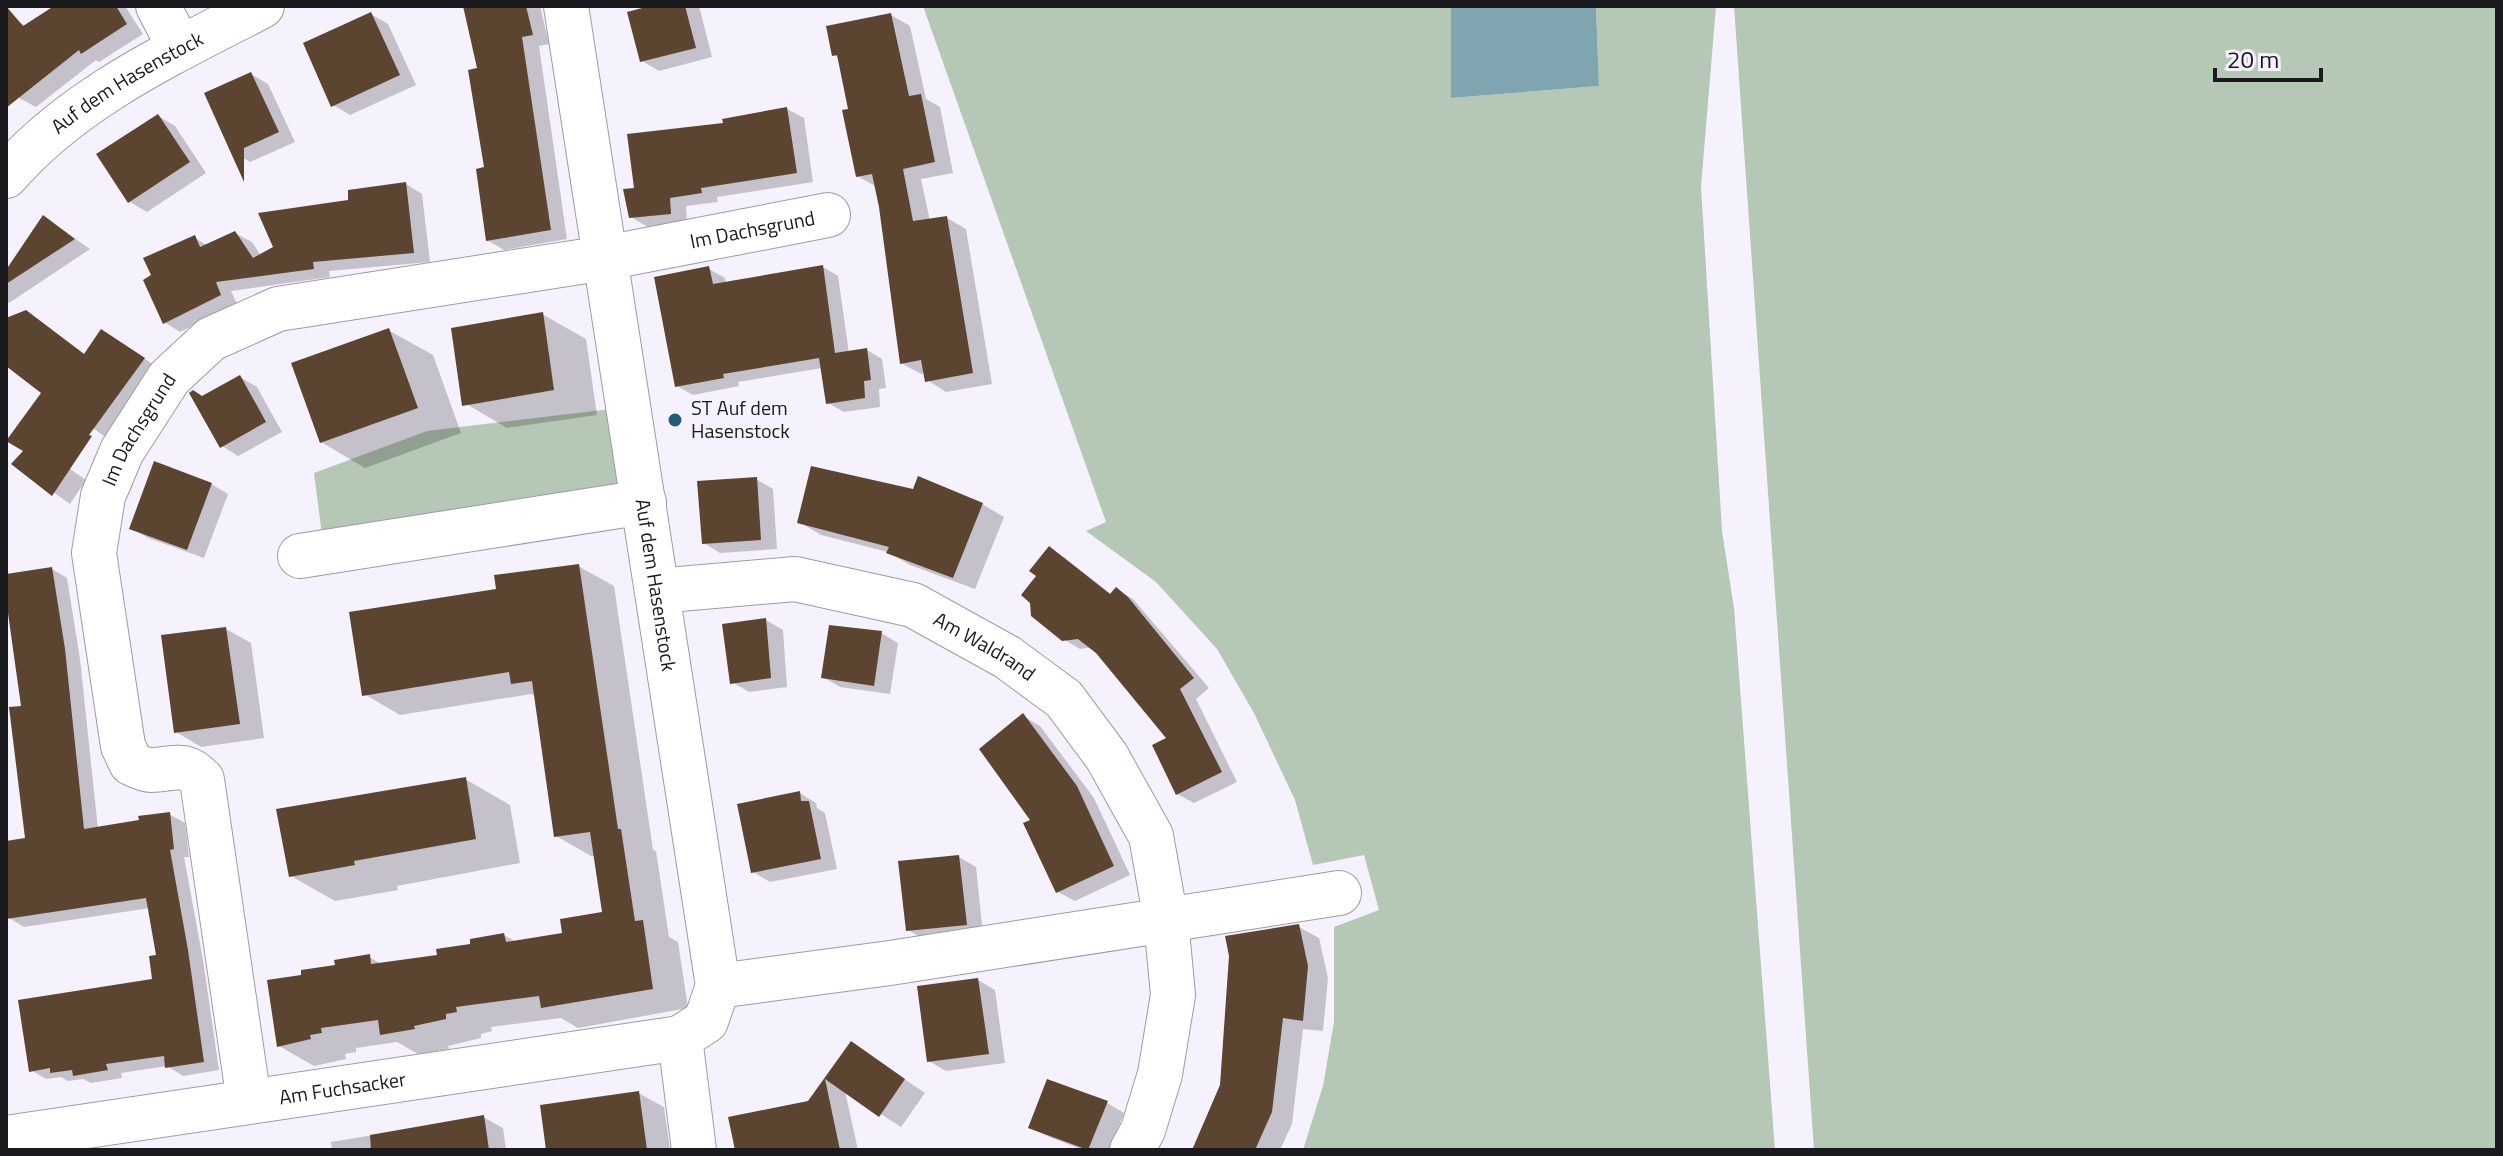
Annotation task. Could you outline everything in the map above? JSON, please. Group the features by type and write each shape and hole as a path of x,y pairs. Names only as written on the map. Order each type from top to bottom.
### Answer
{"street":[{"path":"158,6 180,48"},
{"name":"Auf dem Hasenstock","path":"6,176 29,149 93,98 262,6"},
{"name":"Auf dem Hasenstock","path":"566,6 718,986"},
{"name":"Im Dachsgrund","path":"249,1101 202,780 193,770 173,766 147,770 131,763 123,746 94,553 103,496 122,451 169,378 211,339 278,309 605,258 828,215"},
{"path":"300,556 644,502"},
{"name":"Am Waldrand","path":"657,591 795,579 913,605 1007,657 1064,699 1107,757 1151,836 1166,920 1173,995 1160,1074 1143,1130 1132,1150"},
{"path":"694,1150 680,1038 706,1021 718,986 890,963 1339,893"},
{"name":"Am Fuchsacker","path":"6,1138 680,1038"}],"green space":[{"path":"923,6 1451,6 1451,98 1599,86 1596,6 1716,6 1701,186 1722,531 1734,608 1775,1150 1303,1150 1323,1086 1334,1022 1334,927 1379,910 1364,855 1313,865 1295,800 1254,713 1217,649 1156,582 1086,531 1106,522"},
{"path":"1734,6 2497,6 2497,1150 1814,1150"},
{"path":"619,408 635,494 323,543 314,473 427,431"}],"water":[{"path":"1451,6 1596,6 1599,86 1451,98"}],"building":[{"path":"6,6 23,26 54,6 116,6 127,24 81,54 79,50 6,108"},
{"path":"463,6 526,6 533,35 522,37 551,230 486,241 476,169 484,167 468,70 477,68"},
{"path":"650,6 685,6 696,48 640,62 627,12"},
{"path":"371,12 400,75 331,107 303,43"},
{"path":"891,13 909,96 921,94 935,162 903,169 913,221 947,216 973,373 925,382 921,360 900,364 872,174 856,177 842,110 848,109 837,55 832,56 826,26"},
{"path":"251,72 279,132 244,148 244,182 204,93"},
{"path":"787,107 797,173 701,188 702,193 670,198 671,214 629,218 623,189 634,188 627,134 723,123 722,119"},
{"path":"158,114 190,162 128,203 96,154"},
{"path":"406,182 414,253 313,262 314,269 216,282 221,295 163,324 143,280 151,275 143,258 195,235 200,247 235,231 253,258 273,247 258,213 348,200 348,190"},
{"path":"43,215 75,239 6,284 6,270"},
{"path":"823,265 835,353 867,348 871,380 864,381 865,398 826,404 819,358 723,374 724,378 675,387 654,277 709,266 713,284"},
{"path":"26,310 84,354 101,329 145,358 89,435 92,436 52,496 11,464 23,451 6,441 41,393 6,366 6,318"},
{"path":"543,312 554,390 462,406 451,328"},
{"path":"389,328 418,408 320,443 291,363"},
{"path":"240,375 266,422 220,448 189,393 193,390 202,396"},
{"path":"154,461 212,483 187,550 129,529"},
{"path":"811,466 913,489 918,476 983,503 953,578 886,553 889,547 797,523"},
{"path":"757,477 761,540 702,544 697,481"},
{"path":"1049,546 1110,594 1116,587 1128,597 1194,678 1180,689 1222,772 1176,795 1152,745 1166,738 1096,653 1078,639 1062,641 1031,616 1030,603 1021,595 1036,576 1029,571"},
{"path":"579,564 618,829 621,829 635,921 643,920 653,989 541,1008 539,996 456,1007 457,1012 446,1014 446,1019 414,1026 415,1029 380,1035 378,1020 321,1028 322,1033 310,1035 311,1039 277,1047 267,980 301,975 301,970 335,965 334,960 370,954 371,964 437,955 436,949 470,944 470,939 504,933 506,942 562,933 560,919 602,912 590,832 554,837 532,681 511,684 509,672 362,696 349,612 496,589 494,575"},
{"path":"52,567 65,649 84,829 170,812 174,849 170,850 204,1062 165,1068 164,1056 106,1064 108,1070 73,1076 72,1070 50,1073 50,1068 29,1072 18,1000 152,979 149,956 156,955 146,898 6,919 6,841 25,838 9,707 21,706 6,599 6,574"},
{"path":"766,618 771,678 730,684 722,624"},
{"path":"829,625 882,631 874,686 821,678"},
{"path":"226,627 240,724 174,733 161,635"},
{"path":"1023,713 1077,786 1114,866 1056,893 1023,823 1030,820 979,749"},
{"path":"466,777 476,839 354,861 355,865 289,877 276,809"},
{"path":"800,791 801,801 809,801 821,859 751,873 737,804"},
{"path":"959,855 967,925 906,931 898,861"},
{"path":"1299,924 1308,966 1303,1021 1283,1018 1272,1112 1255,1150 1192,1150 1220,1085 1229,956 1225,936"},
{"path":"978,978 989,1054 927,1062 917,986"},
{"path":"851,1041 905,1079 879,1117 825,1079 840,1150 735,1150 728,1117 808,1101"},
{"path":"1047,1079 1108,1101 1088,1150 1028,1128"},
{"path":"639,1091 647,1150 546,1150 540,1105"},
{"path":"484,1115 489,1150 371,1150 370,1135"}],"place":[{"name":"ST Auf dem Hasenstock","path":"675,420"}]}
